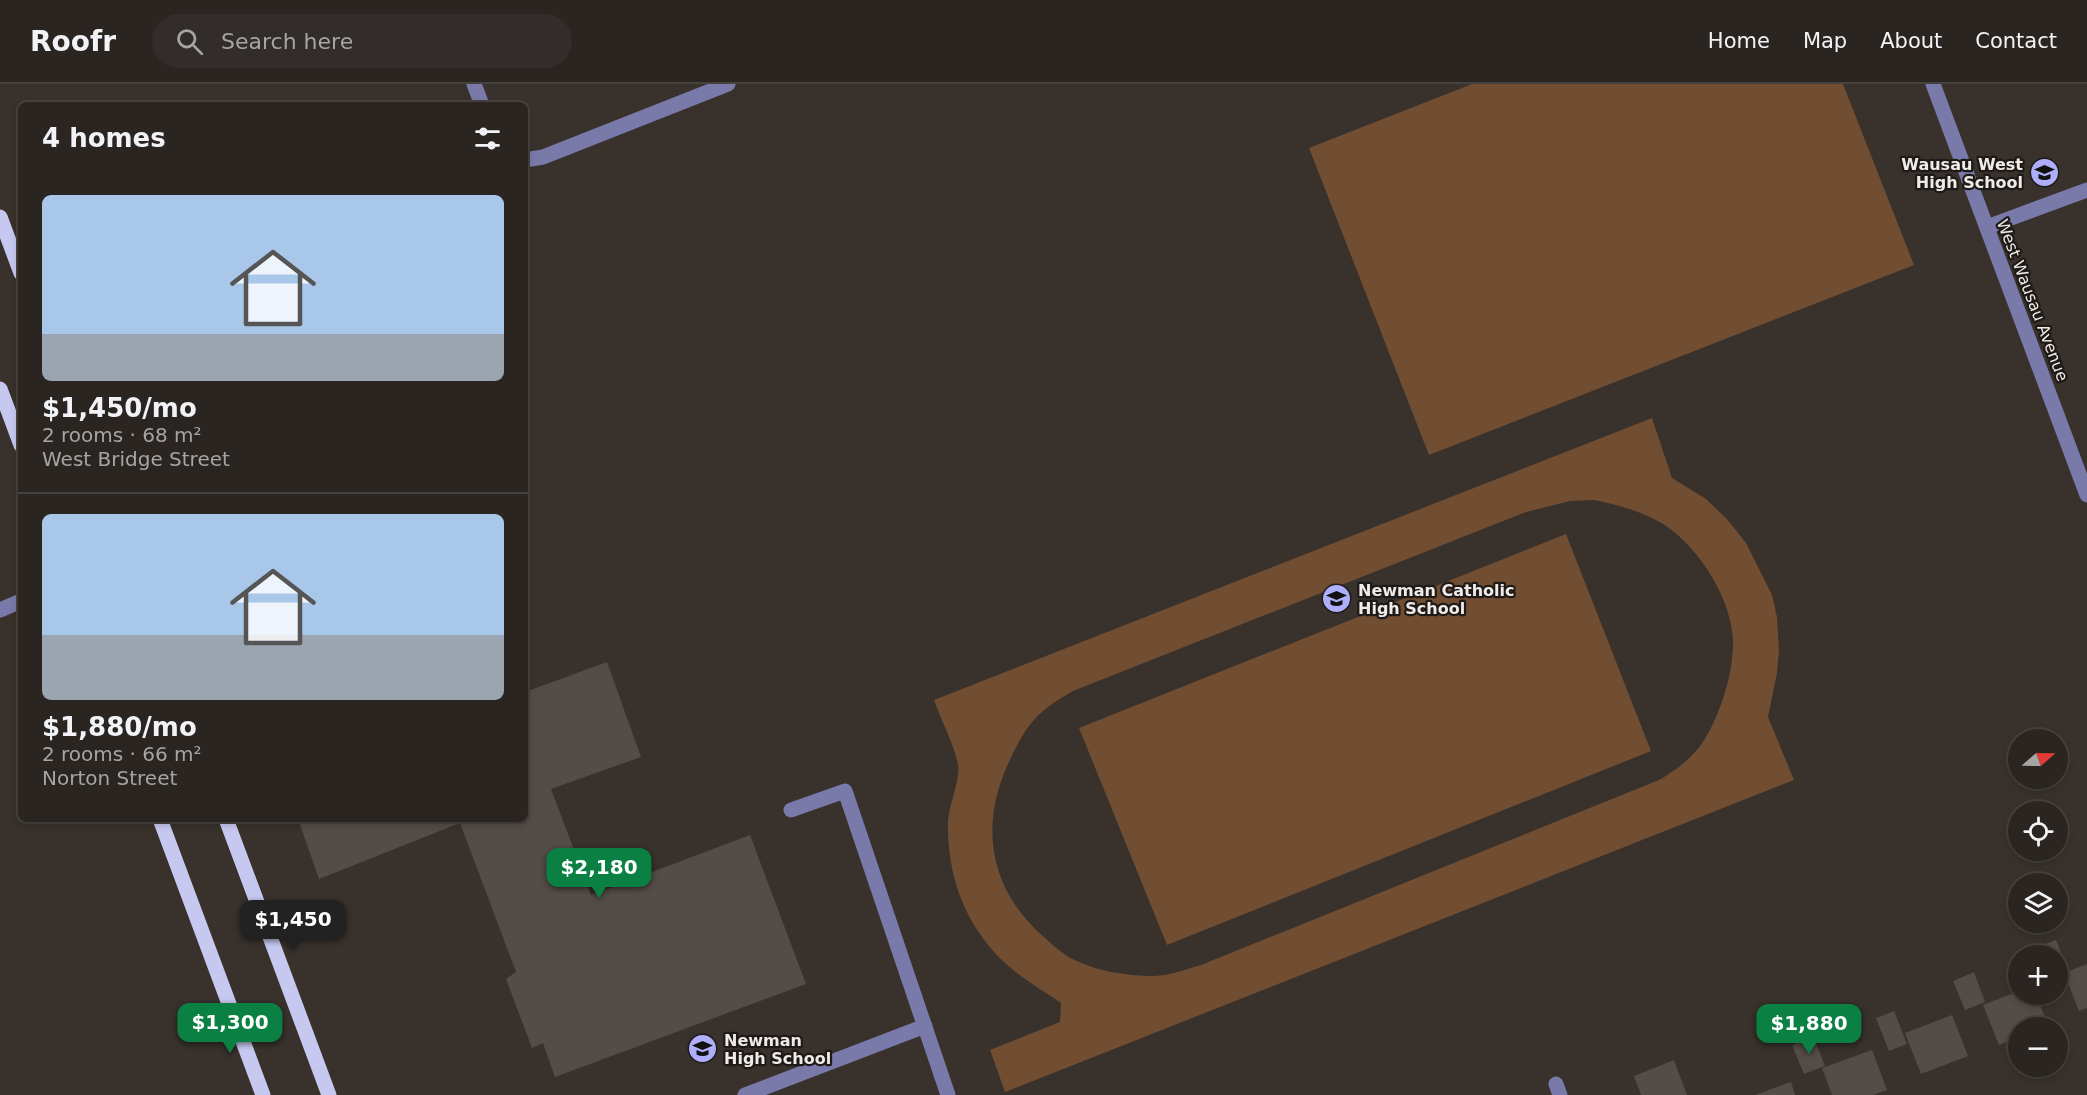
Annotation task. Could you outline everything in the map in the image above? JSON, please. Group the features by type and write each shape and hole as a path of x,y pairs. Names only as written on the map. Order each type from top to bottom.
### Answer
{"main road":[{"path":"0,217 18,265"},
{"path":"0,389 18,437"},
{"path":"161,822 262,1095"},
{"path":"227,822 328,1095"}],"street":[{"path":"474,84 481,102"},
{"path":"528,160 543,157 728,84"},
{"name":"West Wausau Avenue","path":"1933,84 2087,495"},
{"path":"1987,227 2087,190"},
{"path":"0,610 18,602"},
{"path":"791,810 845,791 925,1026 942,1093"},
{"path":"745,1095 925,1026"}],"shaded area":[{"path":"1472,84 1843,84 1914,265 1429,455 1309,148"},
{"path":"1652,418 1672,478 1706,499 1727,519 1746,543 1772,595 1777,617 1779,650 1768,717 1794,780 1005,1092 990,1050 1060,1022 1061,1003 1018,974 997,954 983,939 963,904 951,865 948,823 958,777 958,765 934,700","holes":["1594,500 1649,517 1679,536 1691,548 1712,577 1727,609 1733,641 1727,686 1718,712 1700,746 1672,772 1659,780 1201,965 1168,974 1148,976 1121,973 1102,970 1072,959 1026,919 1001,879 992,834 994,811 999,788 1021,739 1033,721 1050,706 1073,691 1526,512 1570,501"]},
{"path":"1566,534 1651,751 1167,945 1079,728"}],"building":[{"path":"607,662 641,757 551,789 591,895 750,835 806,984 555,1077 543,1043 532,1048 506,979 516,972 460,823 319,879 299,822 528,822 528,691"},
{"path":"2056,940 2058,945 2043,945"},
{"path":"2087,964 2087,1008 2079,1011 2068,983 2068,971"},
{"path":"1974,972 1985,1002 1965,1010 1953,981"},
{"path":"2008,995 2008,1005 2040,1005 2045,1017 2008,1017 2008,1041 1999,1045 1983,1005"},
{"path":"1894,1011 1907,1044 1889,1051 1876,1018"},
{"path":"1952,1015 1968,1056 1921,1074 1905,1033"},
{"path":"1813,1036 1825,1066 1804,1074 1792,1045"},
{"path":"1872,1050 1887,1090 1873,1095 1832,1095 1822,1068"},
{"path":"1674,1060 1687,1095 1641,1095 1634,1076"},
{"path":"1791,1082 1795,1095 1755,1095"}],"place":[{"name":"Wausau West High School","path":"2044,173"},
{"name":"Newman Catholic High School","path":"1337,599"},
{"name":"Newman High School","path":"703,1049"}]}
